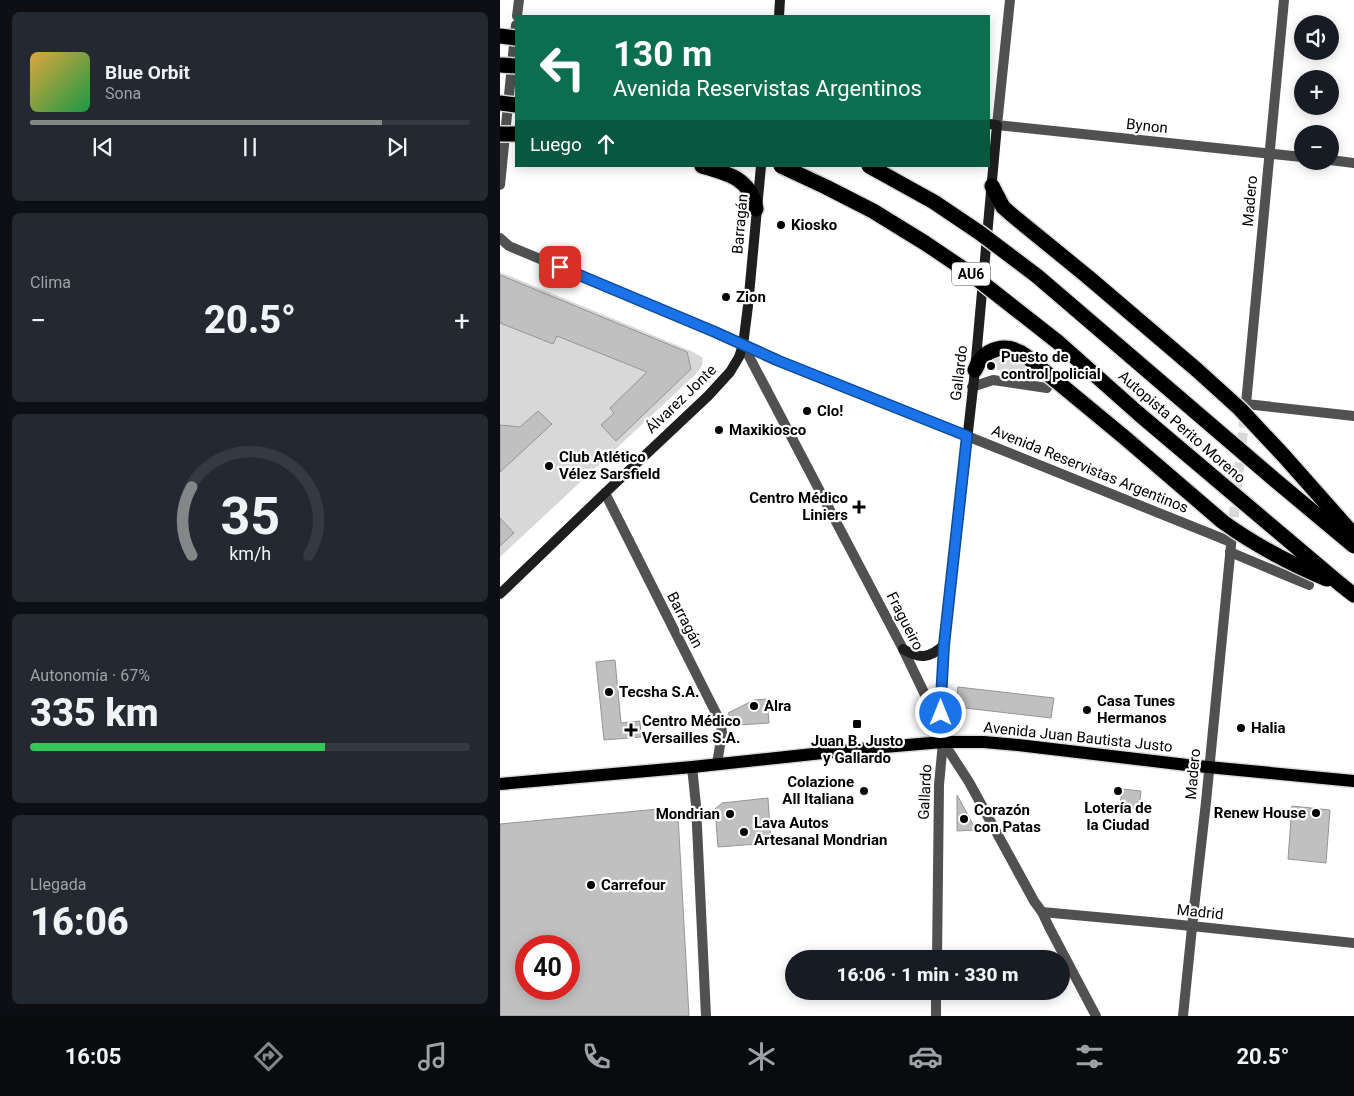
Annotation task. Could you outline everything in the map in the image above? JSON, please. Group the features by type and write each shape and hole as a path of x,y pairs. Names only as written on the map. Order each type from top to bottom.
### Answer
{"highway":[{"path":"500,36 515,38"},
{"path":"500,65 515,66"},
{"path":"500,103 515,105"},
{"path":"500,134 515,134"},
{"path":"705,167 722,172 744,183 754,199 756,209"},
{"name":"Autopista Perito Moreno","path":"782,167 873,211 925,242 971,274 1058,343 1139,414 1354,595"},
{"name":"Autopista Perito Moreno","path":"871,167 934,202 1037,276 1354,546"},
{"path":"992,186 1003,207 1088,277 1240,409 1354,535"},
{"path":"975,370 985,355 996,349 1012,349 1020,352 1124,437 1223,522 1237,532 1301,568 1340,584"}],"main road":[{"name":"Avenida Juan Bautista Justo","path":"500,784 943,742 984,742 1018,745 1209,767 1354,781"}],"street":[{"path":"517,15 519,0"},
{"path":"779,15 780,0"},
{"name":"Gallardo","path":"936,950 939,785 943,742 941,699 944,645 975,370 992,186 993,124 1010,0"},
{"name":"Madero","path":"1284,0 1246,404 1354,416"},
{"path":"500,185 515,35"},
{"name":"Bynon","path":"993,124 1294,156"},
{"path":"1339,161 1354,163"},
{"name":"Barragán","path":"743,345 761,167"},
{"path":"500,238 509,246 743,345"},
{"name":"Avenida Reservistas Argentinos","path":"743,345 1231,543 1309,585"},
{"name":"Álvarez Jonte","path":"500,594 708,396 724,379 739,357 743,345"},
{"name":"Fragueiro","path":"743,345 902,649 928,701 943,742 969,782 1034,901 1042,912 1096,1016"},
{"path":"972,387 993,380 1046,388"},
{"name":"Barragán","path":"605,493 721,723 722,732 717,764"},
{"name":"Madero","path":"1183,1016 1231,543"},
{"path":"902,649 912,655 924,657 935,653 944,645"},
{"path":"692,767 696,805 706,1016"},
{"name":"Madrid","path":"1042,912 1354,943"},
{"path":"936,1000 936,1016"}],"shaded area":[{"name":"Club Atlético Vélez Sarsfield","path":"500,272 691,351 702,357 702,362 695,375 500,557"},
{"path":"1000,356 1012,357 1018,360 1042,378 988,368 992,360"}],"building":[{"path":"500,275 687,352 691,369 616,441 601,425 614,413 610,408 647,372 557,336 553,344 500,323"},
{"path":"538,411 552,424 500,472 500,425 520,427"},
{"path":"500,518 514,533 500,546"},
{"name":"Tecsha S.A.","path":"615,660 621,723 640,721 641,737 604,740 596,662"},
{"path":"958,687 1054,698 1051,718 956,707"},
{"name":"Alra","path":"767,699 769,723 739,725 733,722 728,713 754,700"},
{"path":"1122,789 1141,791 1139,809 1120,807"},
{"name":"Corazón con Patas","path":"957,795 976,830 957,831"},
{"name":"Lava Autos Artesanal Mondrian","path":"768,798 771,843 718,847 715,809 722,803"},
{"path":"1292,806 1330,810 1326,863 1288,859"},
{"name":"Carrefour","path":"669,808 678,815 689,1016 500,1016 500,824"}],"tunnel":[{"path":"1232,532 1245,413"}],"place":[{"name":"Kiosko","path":"781,225"},
{"name":"Zion","path":"726,297"},
{"name":"Puesto de control policial","path":"991,366"},
{"name":"Clo!","path":"807,411"},
{"name":"Maxikiosco","path":"719,430"},
{"name":"Club Atlético Vélez Sarsfield","path":"549,466"},
{"name":"Centro Médico Liniers","path":"859,507"},
{"name":"Tecsha S.A.","path":"609,692"},
{"name":"Alra","path":"754,706"},
{"name":"Casa Tunes Hermanos","path":"1087,710"},
{"name":"Juan B. Justo y Gallardo","path":"857,724"},
{"name":"Halia","path":"1241,728"},
{"name":"Centro Médico Versailles S.A.","path":"631,730"},
{"name":"Colazione All Italiana","path":"864,791"},
{"name":"Lotería de la Ciudad","path":"1118,791"},
{"name":"Renew House","path":"1316,813"},
{"name":"Mondrian","path":"730,814"},
{"name":"Corazón con Patas","path":"964,819"},
{"name":"Lava Autos Artesanal Mondrian","path":"744,832"},
{"name":"Carrefour","path":"591,885"}],"route":[{"path":"560,267 779,361 967,436 944,645 941,713"}]}
